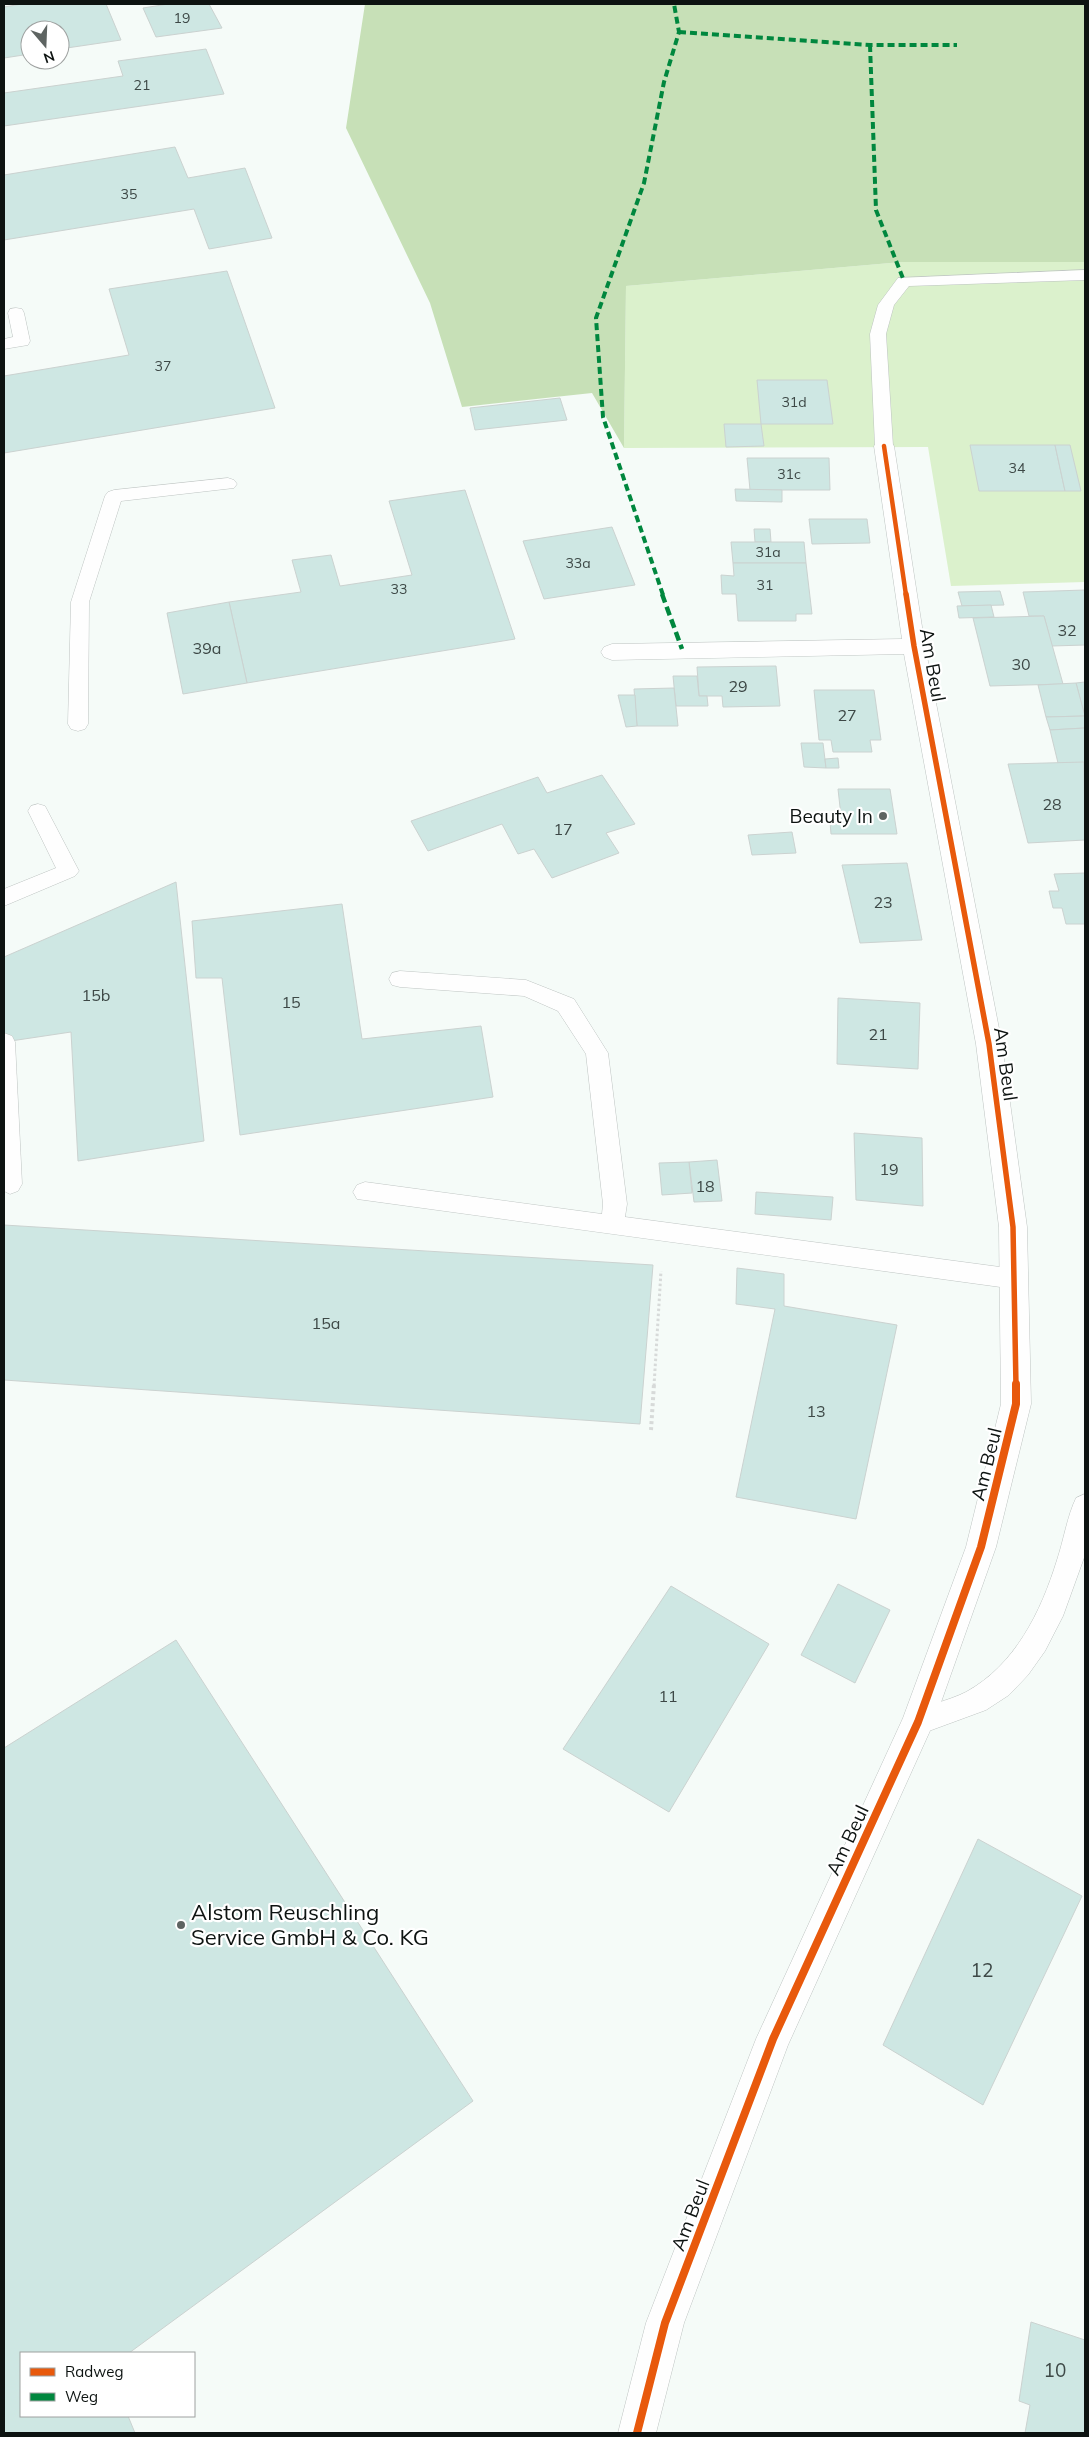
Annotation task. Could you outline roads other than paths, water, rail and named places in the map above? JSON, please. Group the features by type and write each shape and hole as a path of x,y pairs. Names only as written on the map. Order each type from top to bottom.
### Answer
{"street":[{"name":"Am Beul","path":"637,2433 665,2323 773,2040 918,1722 981,1547 1016,1404 1013,1227 989,1044 914,646 884,446"},
{"name":"Am Beul","path":"612,652 914,646"}],"lane":[{"path":"884,446 878,334 886,305 904,281 1085,275"},
{"path":"4,344 22,341 16,313"},
{"path":"78,724 80,602 114,496 228,484"},
{"path":"4,898 68,872 38,811"},
{"path":"400,979 526,988 566,1005 597,1053 615,1204 612,1223"},
{"path":"4,1042 10,1184"},
{"path":"365,1192 612,1223 1015,1279"},
{"path":"918,1722 977,1700 1018,1667 1042,1629 1057,1599 1076,1544 1085,1506"}],"place":[{"name":"Beauty In","path":"883,816"},
{"name":"Alstom Reuschling Service GmbH & Co. KG","path":"181,1925"}]}
